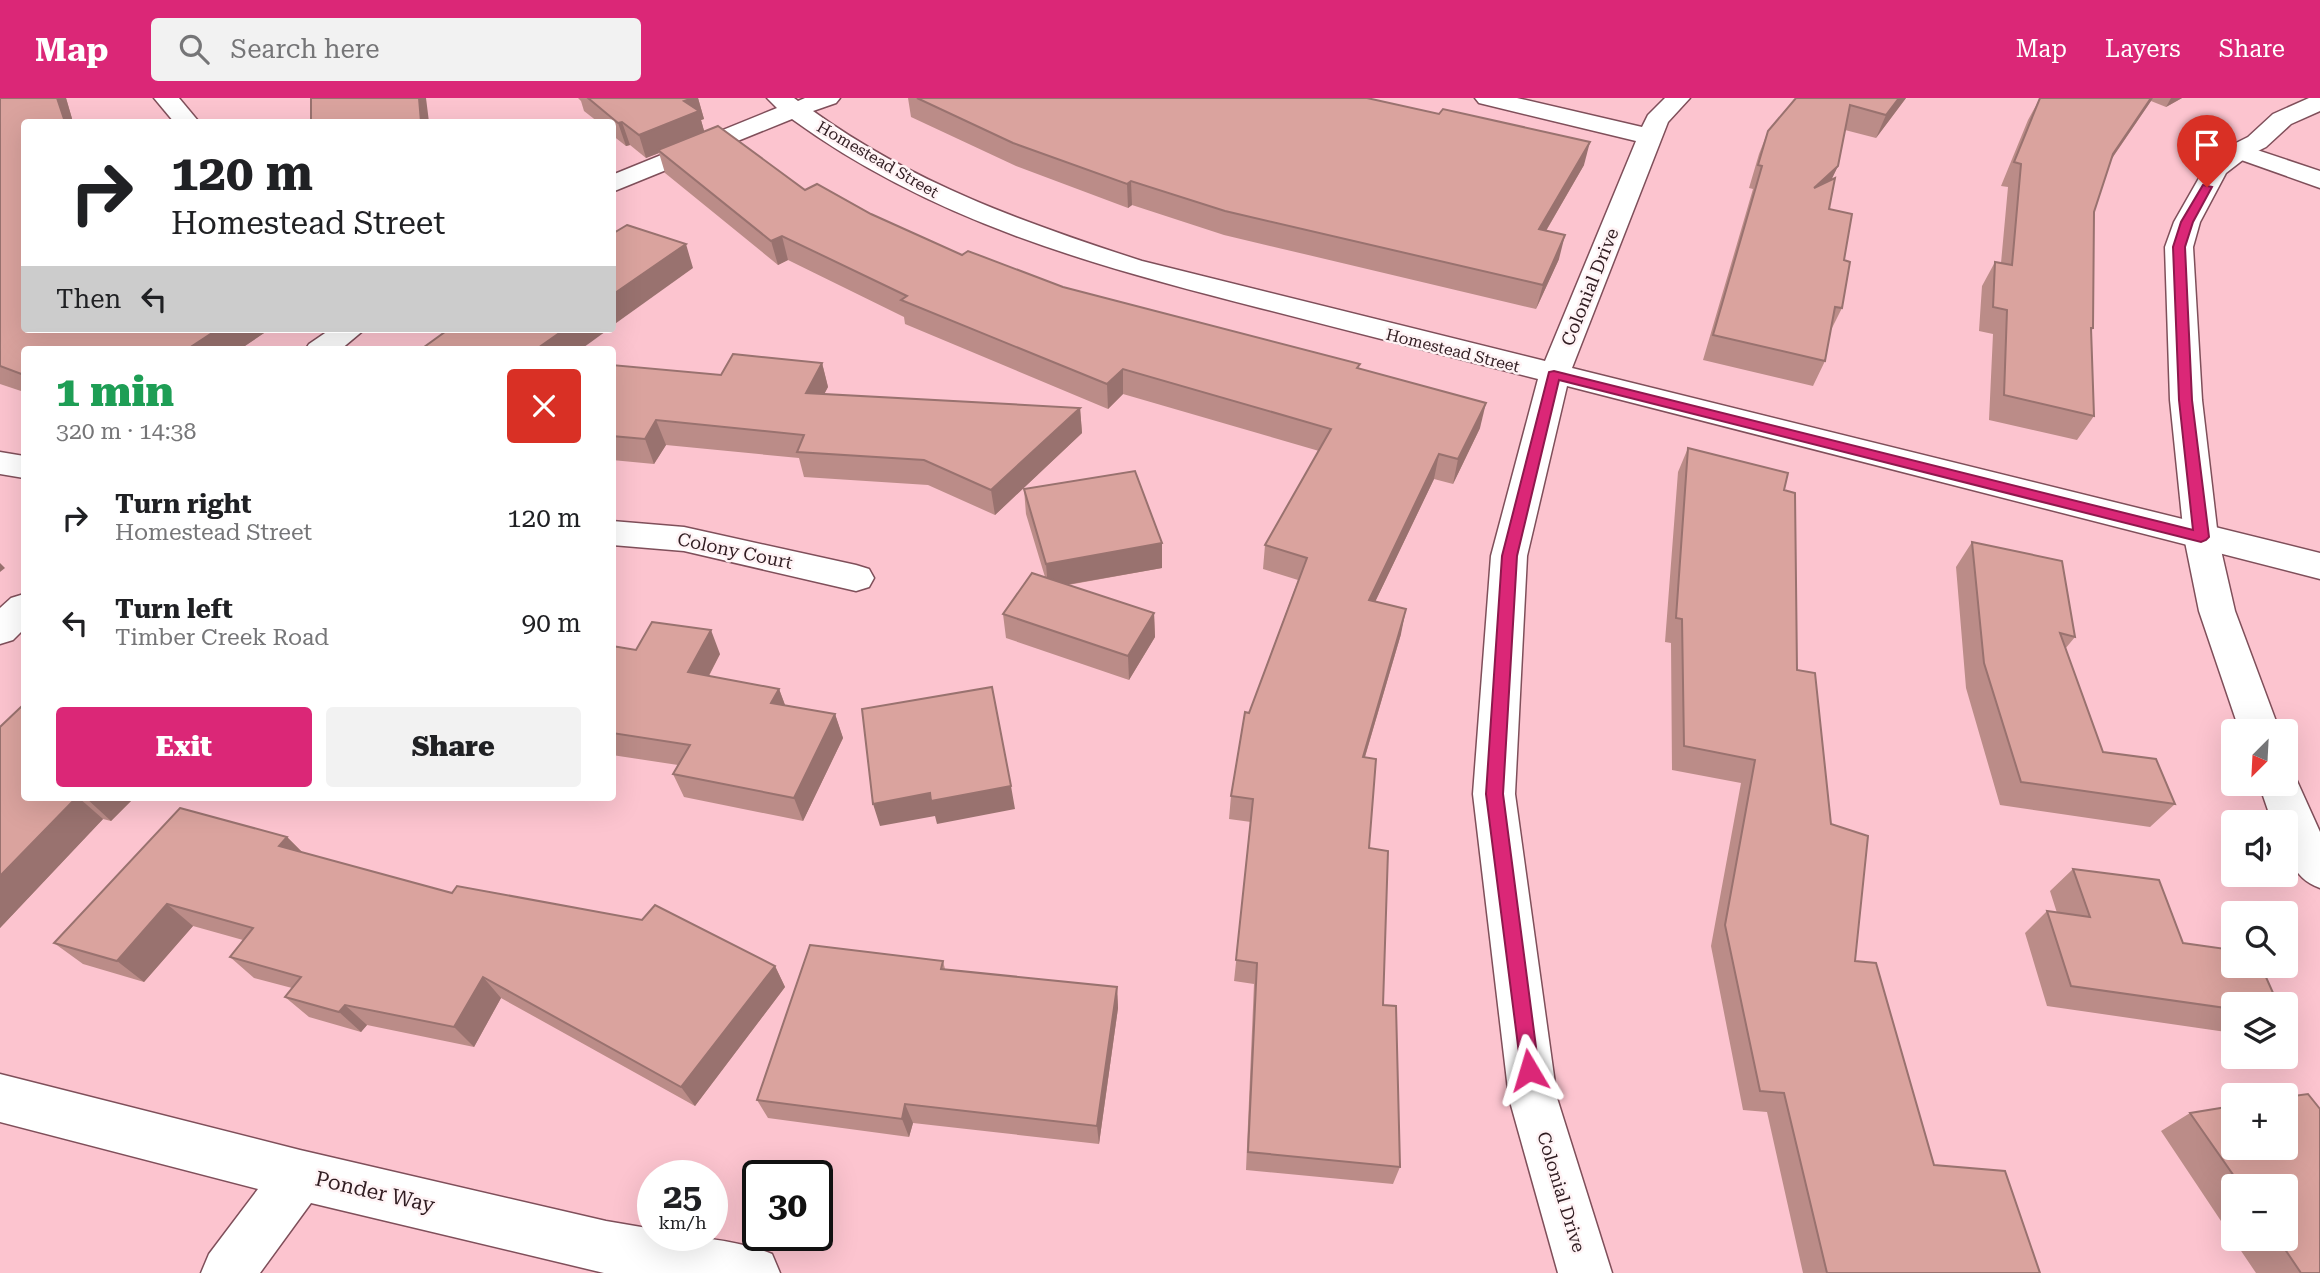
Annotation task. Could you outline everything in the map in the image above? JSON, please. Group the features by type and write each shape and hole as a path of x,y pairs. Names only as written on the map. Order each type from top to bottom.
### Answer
{"street":[{"path":"166,98 184,119"},
{"path":"616,182 751,125 788,104 828,98"},
{"path":"1487,98 1652,137"},
{"name":"Colonial Drive","path":"1580,1273 1532,1098 1494,794 1509,556 1554,375 1657,120 1678,98"},
{"path":"2255,719 2217,611 2201,537 2186,400 2179,247 2187,222 2216,169 2239,151 2257,142 2282,118 2320,102"},
{"name":"Homestead Street","path":"788,104 925,190 1023,231 1132,267 2320,566"},
{"path":"2239,151 2320,180"},
{"path":"326,346 344,333"},
{"path":"0,463 21,466"},
{"name":"Colony Court","path":"616,533 684,539 856,578"},
{"path":"0,630 21,610"},
{"path":"2283,796 2296,831 2320,869"},
{"name":"Ponder Way","path":"0,1098 300,1175 606,1247 753,1273"},
{"path":"228,1273 300,1175"}],"building":[{"path":"0,98 57,98 64,119 21,119 21,333 212,333 192,346 21,346 21,374 0,366"},
{"path":"311,98 419,98 421,119 311,119"},
{"path":"588,98 693,98 684,101 699,111 639,135 613,119"},
{"path":"917,98 1367,98 1439,114 1443,109 1590,142 1539,229 1565,235 1543,285 1225,211 1131,181 1127,184 1013,143"},
{"path":"1796,98 1899,98 1886,115 1850,105 1838,166 1814,188 1835,178 1829,209 1852,214 1844,260 1850,262 1842,308 1835,307 1825,361 1713,335 1762,166 1758,165 1768,131"},
{"path":"2040,98 2151,98 2113,154 2094,212 2091,328 2094,416 2004,395 2007,310 1993,307 1995,262 2012,265 2021,164 2014,162"},
{"path":"718,126 805,190 817,184 871,214 962,255 968,251 1063,287 1360,364 1357,368 1486,403 1458,459 1439,454 1369,600 1406,609 1363,757 1376,759 1369,848 1388,851 1383,1005 1396,1006 1400,1167 1248,1152 1257,963 1236,960 1253,799 1231,796 1245,712 1249,713 1307,558 1265,545 1331,429 1123,369 1107,384 901,300 907,296 782,236 771,241 658,150"},
{"path":"627,225 686,244 616,292 616,232"},
{"path":"443,333 559,333 541,346 426,346"},
{"path":"733,354 822,363 806,393 1080,408 991,490 924,460 797,452 804,435 656,420 645,439 616,436 616,365 721,375"},
{"path":"1688,448 1788,473 1784,490 1795,493 1797,670 1815,673 1831,824 1868,836 1855,961 1876,963 1934,1165 2005,1171 2040,1273 1827,1273 1784,1093 1760,1091 1725,925 1755,760 1684,746 1682,619 1676,618"},
{"path":"1135,471 1162,543 1046,564 1024,489"},
{"path":"1972,542 2062,561 2075,637 2060,633 2103,752 2156,759 2175,804 2021,782 1984,663"},
{"path":"1032,573 1154,613 1128,656 1003,614"},
{"path":"652,622 711,630 688,672 779,689 771,703 835,714 794,798 673,774 690,745 616,734 616,647 636,650"},
{"path":"992,687 1011,786 931,801 930,793 873,804 862,709"},
{"path":"21,707 21,801 73,801 0,876 0,727"},
{"path":"180,808 287,837 279,846 452,893 457,886 642,920 655,905 775,966 681,1087 483,977 454,1027 345,1005 339,1012 285,997 301,977 230,957 253,928 167,904 117,961 54,943"},
{"path":"2073,869 2159,880 2183,943 2221,948 2221,978 2266,978 2273,992 2221,992 2221,1007 2071,986 2047,911 2090,917"},
{"path":"810,945 943,961 941,969 1117,987 1097,1126 905,1104 902,1119 757,1100"},
{"path":"2308,1094 2320,1109 2320,1273 2301,1273 2286,1251 2298,1251 2298,1174 2233,1174 2223,1160 2298,1160 2298,1095"},
{"path":"2221,1108 2221,1157 2190,1113"}],"route":[{"path":"1529,1070 1494,794 1509,556 1554,375 2201,537 2186,400 2179,247 2187,222 2207,187"}]}
